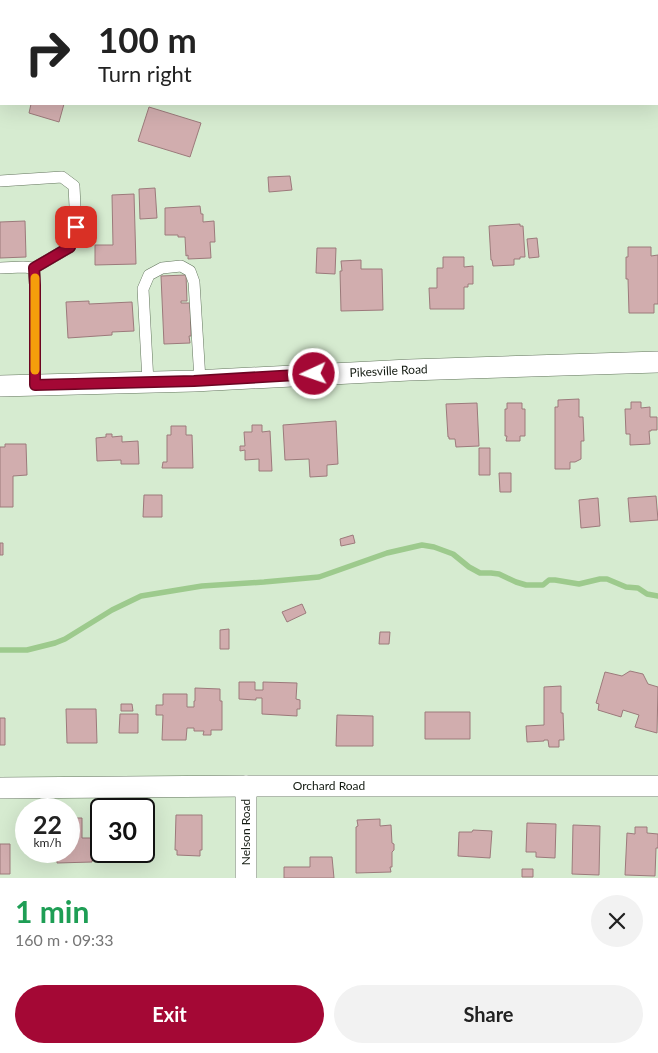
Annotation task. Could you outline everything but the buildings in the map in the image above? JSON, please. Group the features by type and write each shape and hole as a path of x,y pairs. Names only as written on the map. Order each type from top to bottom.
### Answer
{"street":[{"name":"Pikesville Road","path":"0,386 658,362"},
{"name":"Nelson Road","path":"246,786 246,878"},
{"name":"Orchard Road","path":"0,788 658,786"}],"lane":[{"path":"0,181 62,178 74,186 76,227 70,247 34,268 23,266 0,268"},
{"path":"148,382 143,289 149,275 162,268 181,266 190,271 194,282 200,380"},
{"path":"34,268 35,385"}],"waterway":[{"path":"0,650 27,650 55,643 65,639 112,610 141,596 202,586 319,577 387,553 422,545 453,554 480,573 499,574 526,585 543,585 549,580 579,584 607,579 626,587 638,588 647,594 658,596"}],"slow traffic":[{"path":"35,278 35,370"}],"route":[{"path":"76,227 70,247 34,268 35,385 194,381 314,374"}]}
